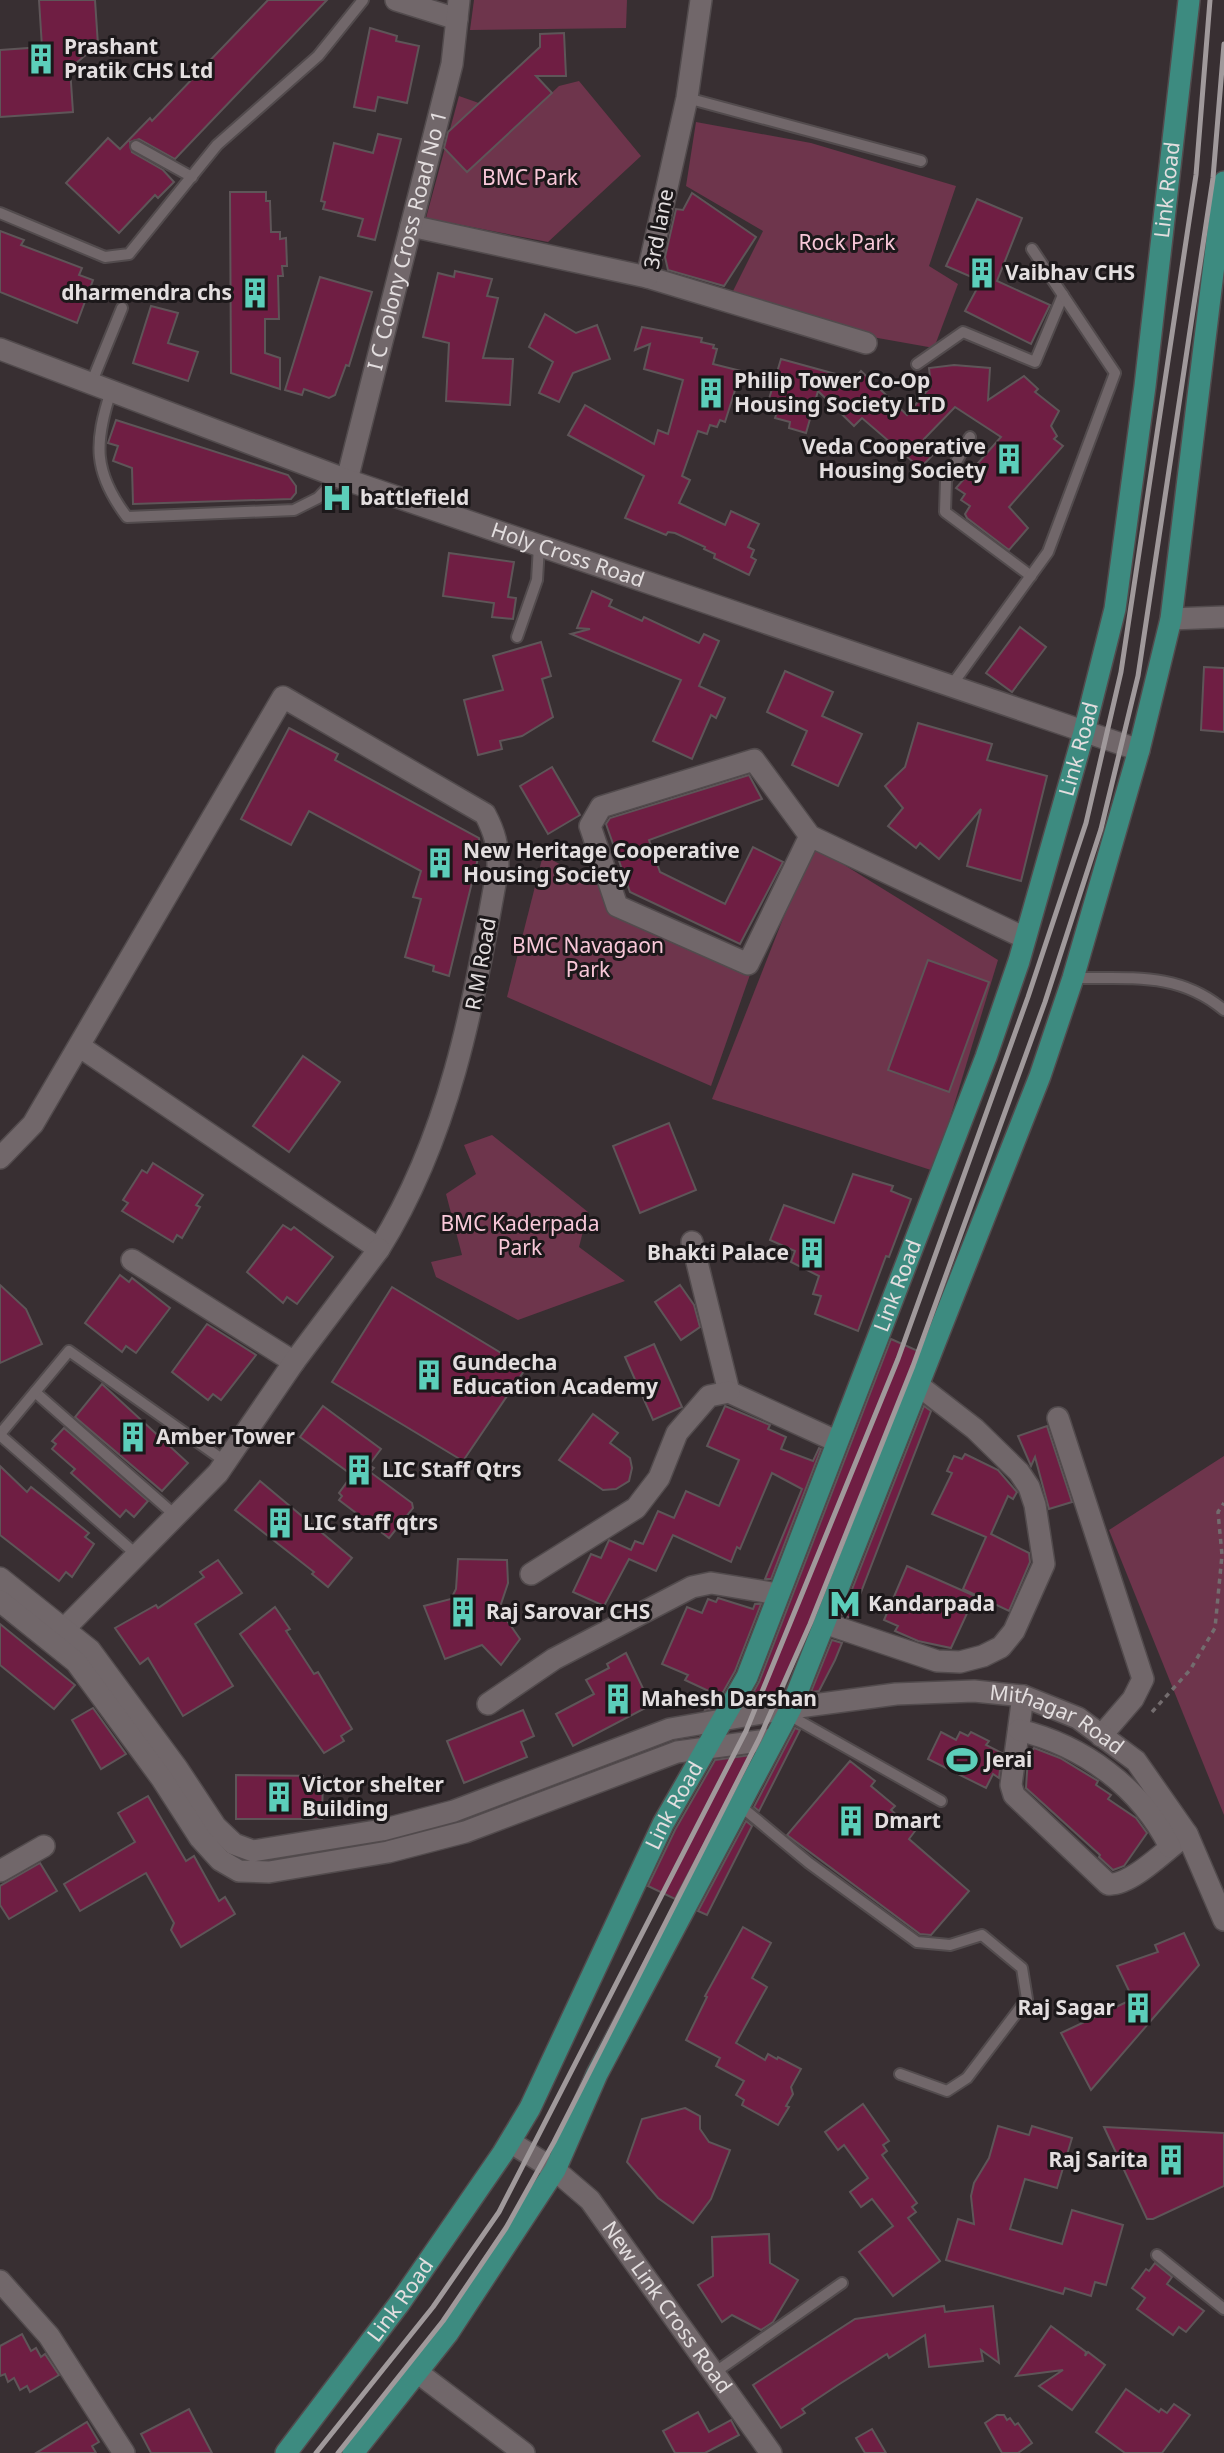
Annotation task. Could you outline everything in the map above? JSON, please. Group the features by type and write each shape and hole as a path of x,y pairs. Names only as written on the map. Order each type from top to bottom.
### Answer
{"main road":[{"name":"Link Road","path":"286,2453 399,2304 510,2142 530,2108 663,1824 747,1677 986,1057 1025,938 1084,732 1115,609 1145,386 1189,0"},
{"path":"353,2453 448,2333 555,2170 597,2074 789,1711 1040,1076 1073,978 1139,750 1171,619 1217,286 1224,182"}],"street":[{"path":"396,0 458,9"},
{"name":"3rd lane","path":"701,0 687,98 647,277 866,343"},
{"name":"I C Colony Cross Road No 1","path":"343,478 452,64 458,9"},
{"path":"411,226 647,277"},
{"name":"Holy Cross Road","path":"0,349 343,478 1139,750"},
{"path":"1171,619 1224,617"},
{"name":"R M Road","path":"0,1158 33,1124 283,697 485,814 498,844 498,867 470,1021 450,1096 400,1216 379,1249"},
{"path":"810,836 748,964 617,906 590,826 601,807 754,760 810,836 1025,938"},
{"path":"64,1629 226,1462 294,1362 379,1249 79,1046"},
{"path":"692,1242 729,1392"},
{"path":"132,1260 294,1362"},
{"path":"824,1623 937,1661 960,1662 1001,1647 1014,1631 1044,1564 1035,1505 1029,1486 1019,1472 975,1429 918,1385"},
{"path":"531,1574 636,1508 659,1478 677,1433 709,1396 729,1392 836,1441"},
{"path":"1058,1418 1143,1679 1133,1699 1101,1736"},
{"name":"Mithagar Road","path":"0,1578 90,1650 177,1768 216,1827 234,1844 253,1851 382,1830 454,1811 670,1729 724,1717 789,1711 896,1694 974,1691 1023,1696 1077,1718 1136,1761 1224,1920"},
{"path":"488,1704 554,1659 692,1587 711,1583 778,1594"},
{"path":"0,1601 76,1662 162,1779 200,1838 220,1860 239,1871 269,1872 335,1861 465,1832 677,1752 774,1740"},
{"path":"1019,1730 1058,1743 1108,1772 1145,1805 1178,1841 1131,1878 1115,1885 1108,1884 1014,1795 1011,1785 1023,1696"},
{"path":"0,1871 44,1846"},
{"name":"New Link Cross Road","path":"510,2142 555,2170 590,2200 771,2453"},
{"path":"0,2281 50,2336 124,2453"},
{"path":"417,2372 524,2453"}],"lane":[{"path":"0,213 105,257 129,254 217,145 318,56 363,0"},
{"path":"687,98 921,161"},
{"path":"136,146 192,177"},
{"path":"951,686 1048,552 1115,373 1032,249"},
{"path":"917,364 941,344 963,332 1035,362 1063,295"},
{"path":"122,308 101,387 99,454 107,491 127,517 294,510 318,498 343,478"},
{"path":"970,437 946,480 946,512 1031,576"},
{"path":"517,637 537,580 539,546"},
{"path":"1073,978 1154,978 1191,987 1224,1010"},
{"path":"137,1555 0,1434 69,1351 226,1462"},
{"path":"35,1392 176,1516"},
{"path":"789,1711 941,1801"},
{"path":"738,1804 809,1863 917,1942 950,1945 982,1935 1022,1968 1027,1999 967,2078 947,2091 900,2074"},
{"path":"1157,2255 1224,2309"},
{"path":"714,2373 842,2283"}],"path":[{"path":"1143,1718 1190,1670 1215,1628 1222,1555 1218,1512 1224,1503"}],"green space":[{"path":"474,0 627,0 626,28 470,30"},
{"name":"BMC Park","path":"579,81 641,156 548,242 426,218 459,96 524,119 559,86"},
{"name":"Rock Park","path":"696,122 811,143 956,186 929,266 958,284 934,348 844,332 731,295 763,231 686,186"},
{"path":"812,845 998,960 934,1171 712,1099"},
{"name":"BMC Navagaon Park","path":"543,855 752,969 711,1086 507,997"},
{"name":"BMC Kaderpada Park","path":"492,1135 588,1212 579,1247 625,1281 518,1320 436,1277 431,1262 462,1255 446,1194 476,1174 464,1145"},
{"path":"1224,1456 1224,1815 1109,1530"}],"building":[{"name":"Prashant Pratik CHS Ltd","path":"39,0 95,0 98,45 70,68 73,112 0,117 0,50 42,47"},
{"path":"268,0 327,0 175,159 139,139 130,142 132,152 163,170 174,182 158,198 155,195 119,233 66,183 108,138 120,149 150,118 152,121"},
{"path":"370,28 397,36 396,41 419,46 407,103 378,97 375,111 354,107"},
{"path":"564,33 566,76 536,76 552,93 467,172 444,148 448,132 540,47 540,34"},
{"path":"378,134 401,139 375,240 358,236 363,219 323,209 325,202 321,201 334,143 373,153"},
{"name":"dharmendra chs","path":"230,192 266,192 266,201 270,201 271,232 280,232 280,239 286,238 287,266 282,266 283,276 278,276 279,319 265,319 265,353 280,358 280,389 231,373"},
{"path":"692,193 756,237 724,286 668,270 665,257 676,209 683,210"},
{"name":"Vaibhav CHS","path":"977,199 1022,218 997,281 1050,305 1031,344 965,311 981,281 946,266"},
{"path":"0,231 24,240 21,245 82,268 79,275 93,280 77,323 0,292"},
{"path":"455,271 492,279 487,296 498,298 483,358 513,359 510,405 446,401 449,343 423,337 438,273 454,277"},
{"path":"320,277 372,292 349,366 346,365 335,395 329,398 304,389 302,395 285,390"},
{"path":"151,306 178,313 168,343 198,352 188,381 133,363"},
{"path":"545,314 576,333 597,325 610,359 573,373 559,402 539,393 553,362 529,347"},
{"path":"642,327 702,338 701,342 714,345 713,348 717,349 713,364 741,371 725,422 720,420 717,427 710,425 707,434 698,431 682,476 690,480 679,503 725,525 731,511 759,524 748,547 754,550 751,557 756,560 749,575 714,558 715,554 704,549 705,547 675,533 668,532 666,535 625,518 644,476 568,435 585,405 654,444 658,430 668,434 683,380 644,369 650,344 635,350"},
{"name":"Veda Cooperative Housing Society","path":"781,359 854,379 861,371 907,415 931,386 929,368 954,365 990,368 988,400 1024,376 1038,389 1035,392 1059,411 1051,426 1057,436 1054,439 1063,446 1009,507 1028,528 1009,550 967,518 965,514 970,506 961,500 965,494 956,488 1001,437 955,407 924,439 930,445 925,451 932,456 920,468 862,418 854,426 818,391 806,433 789,428 790,422 775,418 777,412 766,409"},
{"path":"116,420 288,475 296,486 296,493 291,499 133,504 132,468 113,461 118,446 108,443"},
{"path":"449,553 514,562 508,597 516,598 513,619 492,617 494,603 443,596"},
{"path":"592,591 612,600 609,606 642,621 644,617 699,643 704,634 719,641 699,686 725,698 716,718 711,715 692,759 653,741 681,680 571,634 590,629 577,628"},
{"path":"1020,627 1046,647 1012,692 986,673"},
{"path":"541,642 551,676 542,679 553,717 522,736 500,741 502,749 478,755 464,700 503,690 493,656"},
{"path":"1204,667 1224,668 1224,732 1201,730"},
{"path":"785,671 833,692 822,716 862,734 838,786 792,765 807,731 767,712"},
{"path":"918,723 992,744 987,760 1047,776 1021,881 967,866 981,809 939,859 920,843 916,848 888,826 903,808 885,786 905,767"},
{"name":"New Heritage Cooperative Housing Society","path":"289,728 338,754 335,760 479,838 480,850 449,976 433,971 434,966 405,957 421,899 413,897 421,871 309,811 291,845 241,819"},
{"path":"552,767 580,815 548,834 520,786"},
{"path":"749,775 762,799 649,840 660,872 725,904 753,847 783,862 740,944 630,892 606,824 610,818"},
{"path":"928,960 989,982 949,1092 888,1070"},
{"path":"303,1056 340,1082 289,1152 253,1126"},
{"path":"669,1123 696,1190 640,1213 613,1146"},
{"path":"153,1163 203,1195 196,1205 200,1207 182,1238 177,1235 173,1242 122,1211 128,1203 123,1200 142,1170 147,1173"},
{"name":"Bhakti Palace","path":"853,1174 893,1186 891,1191 911,1199 858,1331 815,1314 821,1296 813,1294 819,1276 791,1262 795,1251 770,1240 784,1205 834,1223"},
{"path":"283,1225 291,1230 294,1227 333,1257 297,1304 287,1297 283,1303 247,1272"},
{"path":"120,1275 129,1282 132,1278 170,1308 136,1353 126,1346 122,1352 85,1323"},
{"path":"0,1285 26,1309 42,1344 0,1363"},
{"path":"680,1285 694,1305 700,1327 681,1340 655,1302"},
{"name":"Gundecha Education Academy","path":"392,1287 526,1368 463,1461 332,1382"},
{"path":"207,1324 256,1355 221,1400 213,1394 208,1400 172,1372"},
{"path":"891,1339 918,1351 781,1696 748,1702 759,1682"},
{"path":"654,1344 682,1407 653,1420 625,1357"},
{"name":"Amber Tower","path":"102,1384 188,1463 162,1491 75,1417"},
{"name":"LIC Staff Qtrs","path":"323,1406 381,1449 369,1465 374,1468 370,1472 412,1503 413,1508 389,1538 339,1500 342,1496 339,1493 352,1475 300,1437"},
{"path":"725,1406 770,1425 768,1429 786,1437 781,1449 813,1461 819,1448 821,1449 771,1579 765,1579 802,1489 772,1473 740,1549 737,1547 731,1562 673,1535 656,1571 629,1559 604,1606 573,1592 591,1554 601,1558 609,1540 631,1550 635,1541 643,1544 658,1511 674,1518 686,1491 719,1506 739,1460 707,1446"},
{"path":"924,1406 931,1411 851,1618 842,1615"},
{"path":"593,1414 618,1433 610,1443 630,1458 632,1468 629,1481 616,1489 603,1490 559,1460"},
{"path":"1047,1426 1072,1502 1049,1509 1035,1457 1031,1466 1018,1436"},
{"path":"64,1428 148,1501 134,1517 126,1510 120,1517 71,1473 75,1469 52,1449 56,1444 52,1441"},
{"path":"965,1454 998,1470 1017,1492 1013,1499 1008,1496 991,1534 1029,1553 1030,1562 1009,1611 963,1589 986,1537 932,1514 952,1473 947,1471 954,1456 962,1459"},
{"path":"0,1466 27,1492 31,1487 89,1533 85,1537 94,1544 72,1577 66,1572 59,1581 0,1535"},
{"name":"LIC staff qtrs","path":"260,1481 352,1558 328,1587 312,1574 314,1572 235,1510"},
{"name":"Raj Sarovar CHS","path":"458,1559 507,1560 508,1583 501,1604 506,1619 520,1639 501,1665 482,1645 445,1659 424,1606 451,1599 456,1589"},
{"path":"218,1560 242,1593 195,1624 233,1686 183,1716 148,1658 140,1664 115,1628 156,1605 158,1608 204,1577 200,1572"},
{"path":"907,1566 975,1596 951,1648 918,1641 895,1631 898,1626 884,1620"},
{"path":"718,1598 753,1609 755,1604 761,1604 735,1671 714,1708 705,1710 713,1693 685,1680 688,1675 662,1664 687,1607 702,1613 708,1599 716,1602"},
{"path":"275,1607 290,1629 286,1631 314,1674 318,1672 352,1729 341,1736 344,1741 324,1753 240,1634"},
{"path":"0,1624 75,1685 54,1709 0,1665"},
{"path":"832,1640 842,1643 819,1691 811,1692"},
{"name":"Mahesh Darshan","path":"626,1653 651,1705 573,1746 556,1714 594,1694 586,1680 609,1668 607,1664"},
{"path":"93,1708 126,1754 101,1769 72,1720"},
{"path":"523,1710 534,1736 521,1742 527,1757 464,1783 447,1741"},
{"path":"795,1728 800,1730 759,1811 754,1807"},
{"name":"Jerai","path":"941,1732 956,1740 960,1732 968,1736 971,1732 989,1741 986,1745 1002,1753 999,1778 993,1774 986,1788 928,1759"},
{"path":"1034,1748 1060,1758 1098,1781 1096,1785 1111,1795 1108,1799 1136,1818 1147,1833 1124,1866 1113,1870 1026,1788 1028,1757"},
{"path":"751,1755 675,1899 648,1886 675,1830 715,1760"},
{"name":"Dmart","path":"850,1761 875,1781 871,1786 895,1806 891,1810 915,1831 909,1839 969,1891 931,1935 920,1934 787,1835"},
{"name":"Victor shelter Building","path":"236,1775 323,1776 322,1819 236,1819"},
{"path":"148,1796 186,1861 194,1856 219,1901 225,1897 235,1914 181,1947 171,1930 174,1923 146,1873 80,1911 64,1884 135,1842 118,1813"},
{"path":"746,1821 752,1826 707,1915 698,1911"},
{"path":"40,1863 57,1891 9,1919 0,1905 0,1886"},
{"path":"743,1927 771,1943 752,1978 767,1987 736,2043 765,2060 768,2054 801,2069 791,2087 793,2094 786,2106 789,2107 778,2125 742,2105 744,2100 736,2095 744,2081 716,2066 720,2058 686,2040 707,1997 705,1996"},
{"name":"Raj Sagar","path":"1184,1933 1199,1965 1091,2090 1061,2033 1133,1999 1117,1966 1158,1952 1155,1945"},
{"path":"863,2104 889,2141 883,2145 887,2151 882,2155 917,2203 912,2207 916,2212 908,2218 940,2261 893,2296 859,2252 893,2226 872,2199 861,2207 850,2192 868,2178 844,2145 838,2150 825,2132"},
{"path":"685,2108 700,2116 700,2129 709,2142 730,2150 711,2199 693,2223 658,2198 627,2162 642,2119"},
{"path":"998,2126 1029,2135 1032,2126 1072,2138 1057,2188 1025,2179 1010,2229 1062,2244 1072,2210 1123,2225 1106,2285 1095,2282 1091,2296 1065,2288 1063,2294 946,2260 958,2219 974,2224 971,2196 974,2183 989,2158"},
{"name":"Raj Sarita","path":"1104,2127 1224,2133 1224,2186 1153,2219 1147,2219"},
{"path":"769,2234 770,2263 798,2280 773,2322 761,2330 732,2315 722,2322 698,2285 713,2276 712,2237"},
{"path":"1155,2263 1172,2277 1167,2284 1204,2311 1186,2332 1179,2327 1173,2335 1137,2309 1145,2298 1132,2288 1146,2269 1149,2271"},
{"path":"944,2306 945,2312 993,2306 999,2363 981,2350 983,2361 929,2367 925,2335 889,2358 887,2354 838,2385 802,2409 805,2413 781,2428 753,2385 855,2319"},
{"path":"1051,2326 1086,2352 1085,2356 1088,2352 1105,2365 1072,2410 1039,2386 1063,2370 1016,2376"},
{"path":"22,2334 31,2351 36,2348 41,2357 45,2354 59,2375 30,2392 27,2386 20,2390 14,2378 8,2382 5,2374 0,2376 0,2346"},
{"path":"1126,2389 1159,2412 1161,2409 1167,2413 1174,2404 1190,2415 1162,2453 1125,2453 1096,2432"},
{"path":"189,2409 212,2453 151,2453 141,2434"},
{"path":"698,2412 709,2432 731,2420 739,2435 705,2453 675,2453 663,2431"},
{"path":"997,2415 1004,2415 1007,2420 1010,2418 1015,2425 1018,2423 1032,2443 1018,2453 1002,2453 985,2423"},
{"path":"87,2422 99,2442 92,2446 96,2453 36,2453"},
{"path":"872,2429 886,2453 865,2453 856,2438"}],"railway":[{"path":"316,2453 433,2307 499,2212 746,1731 898,1359 1028,997 1086,823 1121,672 1196,175 1210,0"},
{"path":"338,2453 443,2321 506,2228 554,2142 759,1739 810,1624 913,1366 1045,1002 1101,829 1138,676 1213,178 1224,44"}],"place":[{"name":"Prashant Pratik CHS Ltd","path":"41,59"},
{"name":"Vaibhav CHS","path":"982,273"},
{"name":"dharmendra chs","path":"255,293"},
{"name":"Philip Tower Co-Op Housing Society LTD","path":"711,393"},
{"name":"Veda Cooperative Housing Society","path":"1009,459"},
{"name":"battlefield","path":"337,498"},
{"name":"New Heritage Cooperative Housing Society","path":"440,863"},
{"name":"Bhakti Palace","path":"812,1253"},
{"name":"Gundecha Education Academy","path":"429,1375"},
{"name":"Amber Tower","path":"133,1437"},
{"name":"LIC Staff Qtrs","path":"359,1470"},
{"name":"LIC staff qtrs","path":"280,1523"},
{"name":"Kandarpada","path":"845,1604"},
{"name":"Raj Sarovar CHS","path":"463,1612"},
{"name":"Mahesh Darshan","path":"618,1699"},
{"name":"Jerai","path":"962,1760"},
{"name":"Victor shelter Building","path":"279,1797"},
{"name":"Dmart","path":"851,1821"},
{"name":"Raj Sagar","path":"1138,2008"},
{"name":"Raj Sarita","path":"1171,2160"}]}
